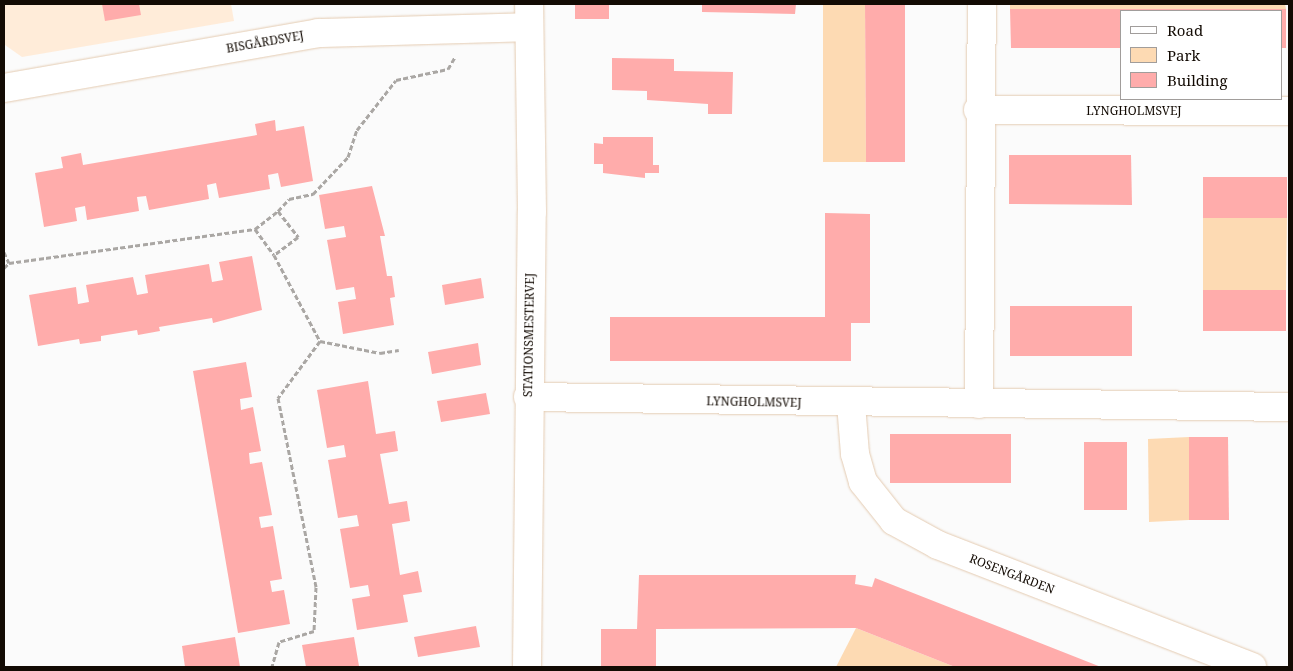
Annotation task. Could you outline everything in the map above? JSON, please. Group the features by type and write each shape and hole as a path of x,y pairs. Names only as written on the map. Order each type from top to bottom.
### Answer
{"street":[{"path":"980,404 978,110 982,4"},
{"name":"BISGÅRDSVEJ","path":"4,88 318,33 470,28 529,15"},
{"name":"STATIONSMESTERVEJ","path":"527,667 529,15"},
{"name":"LYNGHOLMSVEJ","path":"978,110 1289,111"},
{"name":"LYNGHOLMSVEJ","path":"528,397 851,404 1289,407"},
{"name":"ROSENGÅRDEN","path":"851,404 855,454 863,482 894,521 938,545 1252,667"}],"path":[{"path":"4,268 9,263 254,228 278,211 289,199 314,194 348,157 357,130 396,80 448,69 470,28"},
{"path":"274,256 298,237 278,211"},
{"path":"254,228 274,256 320,342"},
{"path":"4,252 9,263"},
{"path":"320,342 380,353 399,350"},
{"path":"272,667 279,642 314,631 316,588 278,398 320,342"}],"shaded area":[{"path":"4,4 231,4 234,21 22,57 5,45"}],"green space":[{"path":"823,4 865,4 866,162 823,162"},
{"path":"1010,4 1285,4 1286,9 1010,9"},
{"path":"1203,218 1287,218 1286,290 1203,290"},
{"path":"1189,437 1189,520 1149,522 1148,439"},
{"path":"856,628 955,667 836,667"}],"building":[{"path":"102,4 139,4 141,15 105,21"},
{"path":"575,4 609,4 609,19 575,19"},
{"path":"702,4 796,4 795,14 702,12"},
{"path":"865,4 905,4 905,162 866,162"},
{"path":"1010,9 1286,9 1286,48 1283,48 1283,10 1120,10 1120,48 1011,48"},
{"path":"612,58 674,59 674,71 733,72 732,114 708,114 708,104 647,100 647,91 612,90"},
{"path":"275,120 276,131 304,126 313,181 281,187 278,173 268,175 270,189 219,198 216,183 207,185 209,199 149,210 146,196 137,197 139,211 87,220 85,206 75,208 77,221 44,227 35,173 63,168 61,157 81,153 83,165 257,135 255,124"},
{"path":"603,137 653,137 653,165 659,165 659,173 645,173 645,178 603,173 603,164 594,164 594,143 603,144"},
{"path":"1009,155 1131,155 1132,205 1009,204"},
{"path":"1203,177 1287,177 1287,218 1203,218"},
{"path":"372,186 385,236 380,236 387,276 392,276 395,297 390,298 394,325 343,334 338,302 356,299 354,287 336,290 327,240 346,237 344,226 325,229 319,195"},
{"path":"825,213 870,214 870,323 851,323 851,361 610,361 610,317 825,317"},
{"path":"252,256 262,310 213,323 212,318 159,327 160,331 138,335 137,330 101,336 101,341 80,344 79,339 38,346 29,295 76,287 78,304 89,302 86,285 133,277 137,295 148,293 145,275 209,264 212,282 223,280 219,262"},
{"path":"481,278 484,298 445,305 442,285"},
{"path":"1203,290 1286,290 1286,331 1203,331"},
{"path":"1010,306 1132,306 1132,356 1010,356"},
{"path":"478,343 481,365 432,374 428,352"},
{"path":"246,362 252,397 240,399 241,410 253,407 261,451 249,453 250,464 262,462 272,515 259,517 261,528 273,526 282,579 270,581 272,592 284,590 290,624 238,633 193,371"},
{"path":"368,381 376,434 395,431 398,451 380,454 389,504 407,501 410,521 392,524 400,575 418,571 422,592 403,595 408,622 357,630 352,599 370,596 368,585 350,588 340,529 359,526 357,515 338,518 328,460 346,457 344,445 327,448 317,390"},
{"path":"486,393 490,414 441,422 437,401"},
{"path":"890,434 1011,434 1011,483 890,483"},
{"path":"1189,437 1228,437 1229,520 1189,520"},
{"path":"1084,442 1127,442 1127,510 1084,510"},
{"path":"639,575 856,575 855,584 872,587 875,578 1101,667 955,667 856,628 656,629 656,667 601,667 601,629 637,629"},
{"path":"476,626 480,647 418,657 414,637"},
{"path":"235,637 240,667 185,667 182,646"},
{"path":"354,637 359,666 365,667 306,667 302,645"}]}
